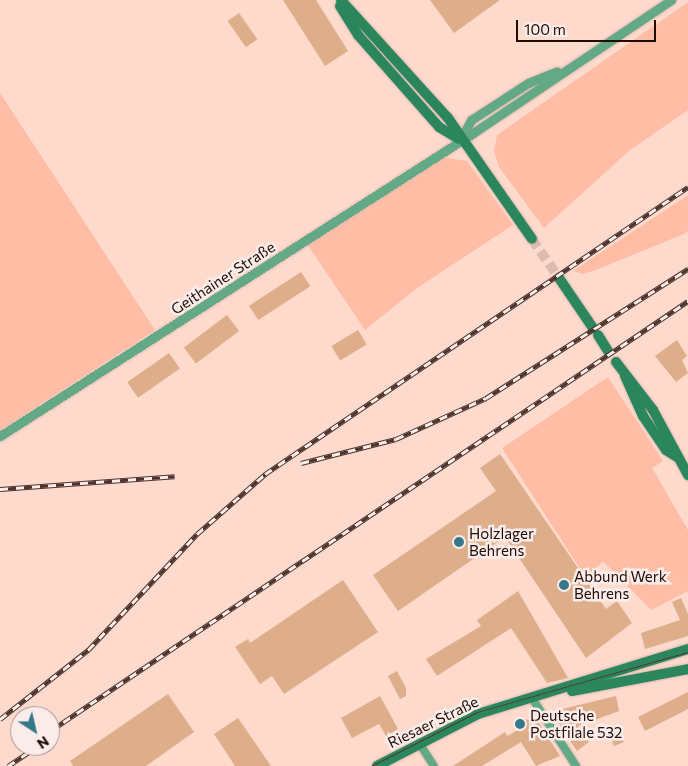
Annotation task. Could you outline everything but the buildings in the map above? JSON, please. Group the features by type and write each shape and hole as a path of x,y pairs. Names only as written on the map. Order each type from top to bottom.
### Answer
{"main road":[{"path":"336,0 390,71 439,127 460,140"},
{"path":"341,0 448,118 460,140 532,239"},
{"path":"559,278 608,351"},
{"path":"616,362 625,376 644,416 666,450 677,457 688,474"},
{"name":"Riesaer Straße","path":"376,766 478,714 688,649"},
{"name":"Riesaer Straße","path":"532,698 688,669"}],"street":[{"name":"Geithainer Straße","path":"0,436 460,140 471,120 528,83 564,68 671,0"},
{"path":"532,698 576,766"},
{"path":"419,743 434,766"}],"shaded area":[{"path":"688,2 688,110 629,151 544,228 499,167 494,151 497,135"},
{"path":"0,93 155,330 0,430"},
{"path":"441,157 467,161 513,225 417,288 365,330 307,244"},
{"path":"688,195 688,231 684,234 596,270 583,274 573,271"},
{"path":"608,377 663,461 652,468 688,530 688,591 651,610 603,561 586,578 502,448"}],"tunnel":[{"path":"532,239 559,278"}],"tram line":[{"path":"371,766 477,712 688,652"}],"railway":[{"path":"0,719 88,650 197,534 265,474 688,187"},
{"path":"301,463 396,439 486,398 688,269"},
{"path":"60,724 688,301"},
{"path":"0,489 175,476"},
{"path":"8,766 23,756"}],"place":[{"name":"Holzlager Behrens","path":"459,542"},
{"name":"Abbund Werk Behrens","path":"564,585"},
{"name":"Deutsche Postfilale 532","path":"520,724"}]}
